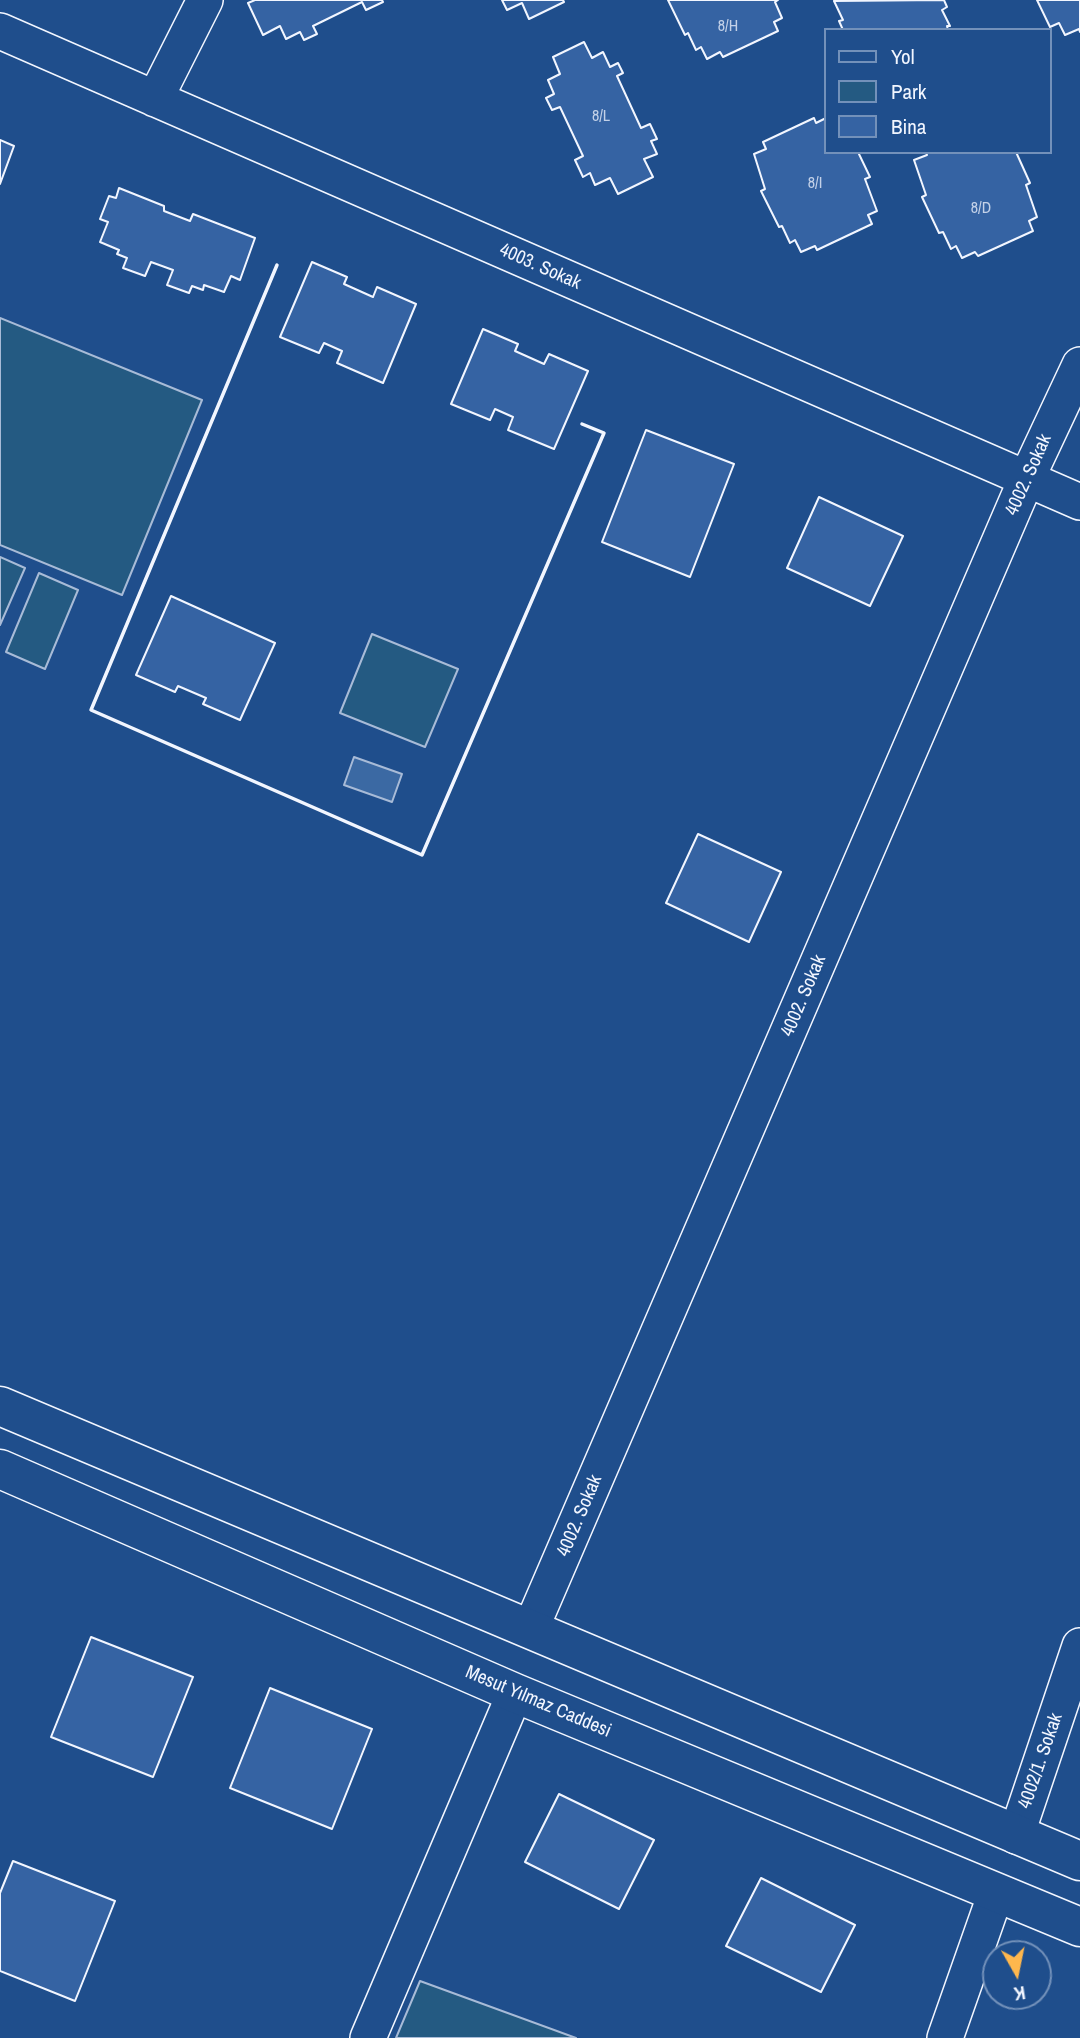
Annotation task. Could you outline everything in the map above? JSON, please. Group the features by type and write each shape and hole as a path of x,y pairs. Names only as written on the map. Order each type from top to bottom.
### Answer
{"main road":[{"path":"0,1406 1080,1861"},
{"name":"Mesut Yılmaz Caddesi","path":"0,1469 515,1693 1080,1927"}],"street":[{"path":"155,99 205,0"},
{"name":"4003. Sokak","path":"0,31 1080,502"},
{"name":"4002. Sokak","path":"531,1628 1026,480 1080,365"},
{"name":"4002/1. Sokak","path":"1016,1836 1080,1646"},
{"path":"368,2038 515,1693"},
{"path":"945,2038 996,1893"}],"green space":[{"path":"0,318 202,400 122,595 0,545"},
{"path":"0,557 25,568 0,625"},
{"path":"39,573 78,590 45,669 6,652"},
{"path":"372,634 458,669 425,747 340,713"},
{"path":"420,1981 576,2038 396,2038"}],"shaded area":[{"path":"354,757 402,774 392,802 344,785"}],"building":[{"path":"255,0 383,2 366,10 362,2 313,26 317,34 304,40 300,32 286,39 280,26 263,35 248,3"},
{"path":"502,0 564,2 529,19 522,3 507,10"},
{"path":"668,0 778,0 775,2 782,18 774,22 778,31 723,57 720,52 707,59 701,47 696,50 688,33 685,35"},
{"path":"944,0 947,7 942,10 950,26 842,28 839,21 843,20 834,1"},
{"path":"1037,0 1080,0 1080,32 1079,29 1065,35 1059,23 1050,27"},
{"path":"584,42 592,58 603,52 610,67 618,63 623,73 617,76 641,128 650,124 657,139 651,141 657,154 644,159 653,177 618,194 610,178 595,185 590,173 583,177 575,160 583,156 560,107 552,110 546,98 554,94 548,80 560,74 553,57"},
{"path":"814,118 816,123 824,119 824,154 859,154 870,177 865,179 877,211 868,215 872,224 817,250 815,246 801,252 795,240 790,243 782,226 779,227 761,191 765,189 754,154 766,149 763,142"},
{"path":"0,140 14,146 0,184"},
{"path":"1017,154 1030,183 1026,185 1037,217 1029,221 1033,231 978,256 975,252 962,258 956,246 951,249 943,232 939,233 922,197 926,195 914,160 927,155"},
{"path":"119,188 164,206 164,211 190,221 193,214 255,238 240,280 231,276 224,292 204,285 203,290 192,286 189,293 167,285 173,270 151,262 145,276 123,268 127,258 117,254 119,250 100,242 108,222 100,219 109,196 116,198"},
{"path":"312,262 347,277 344,284 373,297 377,287 416,304 383,383 337,363 342,351 324,343 319,353 280,337"},
{"path":"483,329 518,344 515,351 544,364 549,354 588,371 554,449 508,430 513,417 495,409 490,420 451,404"},
{"path":"646,430 734,464 690,577 602,542"},
{"path":"819,497 903,536 870,606 787,568"},
{"path":"171,596 275,643 240,720 203,704 206,698 178,686 175,692 136,675"},
{"path":"698,834 781,872 749,942 666,903"},
{"path":"91,1637 193,1677 153,1777 51,1737"},
{"path":"270,1688 372,1729 332,1829 230,1788"},
{"path":"559,1794 654,1840 619,1909 525,1862"},
{"path":"13,1861 115,1901 75,2001 0,1971 0,1893"},
{"path":"761,1878 855,1925 821,1992 726,1946"}],"wall":[{"path":"277,265 91,710 422,855 604,433 582,424"}]}
